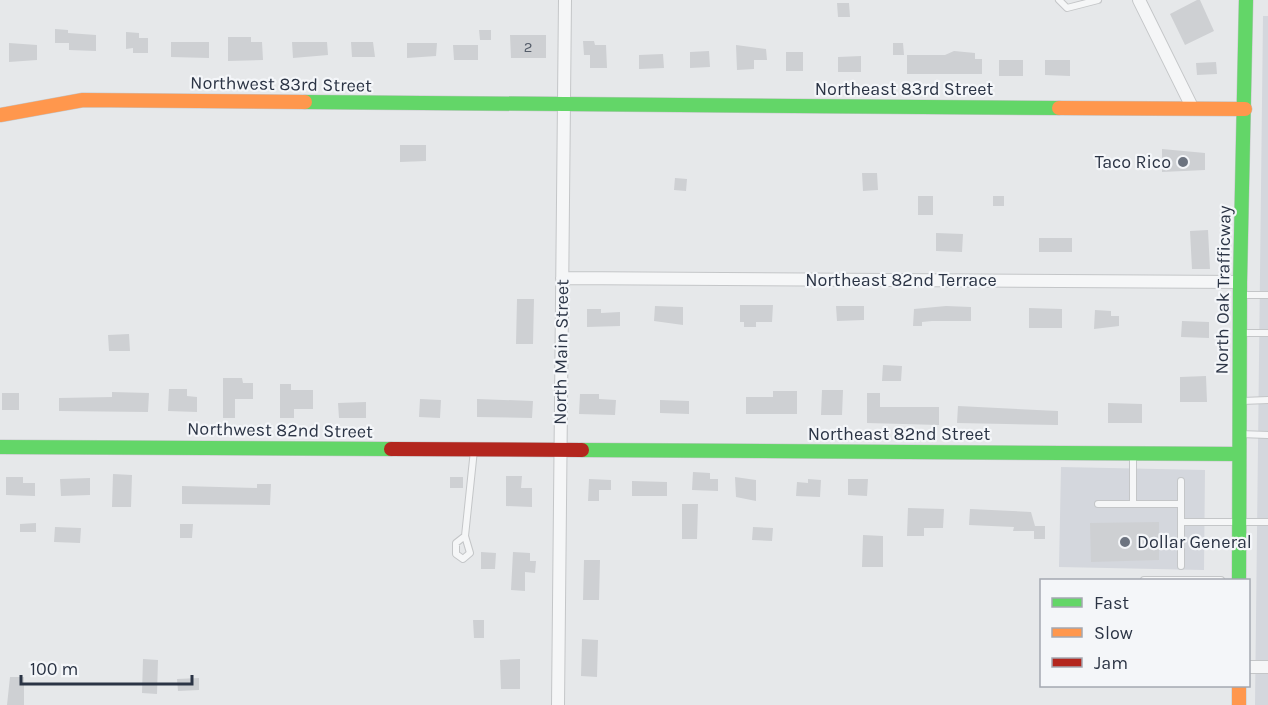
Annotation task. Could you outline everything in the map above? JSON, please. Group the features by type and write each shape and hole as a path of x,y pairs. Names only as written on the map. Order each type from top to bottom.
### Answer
{"street":[{"name":"North Main Street","path":"558,705 565,0"},
{"path":"1139,0 1193,108"},
{"name":"North Oak Trafficway","path":"1239,579 1239,333 1245,109 1245,0"},
{"name":"Northwest 83rd Street","path":"0,115 83,100 563,105"},
{"name":"Northeast 83rd Street","path":"563,105 1245,109"},
{"name":"Northeast 82nd Terrace","path":"562,278 1240,288"},
{"name":"Northwest 82nd Street","path":"0,447 559,450"},
{"name":"Northeast 82nd Street","path":"559,450 1239,454"},
{"path":"1250,667 1268,667"},
{"path":"1239,687 1239,705"}],"lane":[{"path":"1059,0 1067,8 1098,0"},
{"path":"1240,288 1268,295"},
{"path":"1239,333 1268,333"},
{"path":"1239,401 1268,400"},
{"path":"1239,434 1268,435"},
{"path":"465,536 474,450"},
{"path":"1133,453 1133,504"},
{"path":"1181,481 1181,566"},
{"path":"1098,504 1181,504"},
{"path":"1181,522 1268,522"}],"shaded area":[{"path":"1263,16 1268,16 1268,705 1255,705"},
{"path":"1061,467 1205,470 1204,570 1059,567"}],"building":[{"path":"1200,0 1214,31 1185,45 1170,14"},
{"path":"837,3 849,3 850,17 838,17"},
{"path":"55,29 68,30 68,33 96,35 96,51 69,50 69,43 55,43"},
{"path":"479,30 491,30 491,40 480,40"},
{"path":"126,32 139,33 139,38 148,38 148,53 133,53 133,48 126,49"},
{"path":"510,35 546,35 546,58 511,58"},
{"path":"228,37 251,37 251,42 262,42 263,60 228,61"},
{"path":"583,41 594,41 595,45 606,45 607,68 590,68 590,55 584,55"},
{"path":"171,42 209,42 209,58 171,57"},
{"path":"292,42 327,42 328,55 293,58"},
{"path":"351,42 373,42 375,57 352,57"},
{"path":"9,43 37,45 37,60 9,62"},
{"path":"407,43 437,43 436,56 407,58"},
{"path":"893,43 903,43 904,55 893,55"},
{"path":"453,45 478,45 478,60 454,60"},
{"path":"736,45 766,49 767,60 754,60 754,69 737,70"},
{"path":"709,51 710,67 690,68 690,52"},
{"path":"954,51 975,53 975,59 982,59 982,74 907,74 907,55 945,55"},
{"path":"786,52 803,52 803,71 786,71"},
{"path":"663,54 664,68 639,69 639,55"},
{"path":"861,56 861,72 838,72 838,57"},
{"path":"999,60 1023,60 1023,76 999,76"},
{"path":"1045,60 1070,60 1070,76 1045,75"},
{"path":"1216,62 1217,74 1197,75 1196,63"},
{"path":"400,145 426,145 426,161 400,162"},
{"name":"Taco Rico","path":"1162,149 1205,153 1205,170 1162,172"},
{"path":"862,173 877,173 878,190 863,191"},
{"path":"675,178 687,179 686,191 674,190"},
{"path":"918,196 933,196 933,215 918,215"},
{"path":"993,196 1004,196 1004,206 993,206"},
{"path":"1208,230 1210,269 1192,269 1190,231"},
{"path":"936,233 963,234 962,252 936,251"},
{"path":"1039,238 1072,238 1072,252 1039,252"},
{"path":"517,299 534,299 533,344 516,344"},
{"path":"740,305 773,305 772,322 756,322 756,327 744,327 744,322 740,322"},
{"path":"655,306 683,307 683,325 654,321"},
{"path":"836,306 864,306 864,320 837,321"},
{"path":"946,306 971,307 971,321 932,321 922,322 922,326 913,326 914,309"},
{"path":"1029,308 1062,309 1062,328 1029,328"},
{"path":"587,309 601,309 601,313 620,312 620,326 587,327"},
{"path":"1095,310 1111,311 1111,316 1119,316 1119,326 1094,329"},
{"path":"1182,321 1209,322 1209,338 1181,337"},
{"path":"129,334 130,351 109,351 108,335"},
{"path":"883,365 902,366 901,381 882,381"},
{"path":"1206,376 1207,402 1180,402 1180,377"},
{"path":"223,378 242,378 243,383 253,383 253,399 235,399 235,418 223,418"},
{"path":"280,384 291,384 291,390 313,390 313,409 294,409 294,418 280,418"},
{"path":"169,389 187,389 187,396 197,397 197,412 168,411"},
{"path":"822,390 843,390 842,415 821,415"},
{"path":"773,391 797,391 797,414 746,414 746,397 773,397"},
{"path":"112,392 149,393 148,412 59,411 59,398 112,397"},
{"path":"2,393 19,393 19,410 2,410"},
{"path":"867,393 880,393 880,407 939,407 939,425 867,423"},
{"path":"580,394 599,394 599,399 616,400 615,415 579,414"},
{"path":"420,399 441,400 440,418 419,417"},
{"path":"477,399 533,401 532,418 477,417"},
{"path":"660,400 689,401 689,414 660,413"},
{"path":"366,402 366,418 339,418 338,403"},
{"path":"1108,403 1142,404 1142,423 1108,423"},
{"path":"958,406 1058,411 1058,425 957,423"},
{"path":"693,472 710,473 710,479 718,479 718,491 692,490"},
{"path":"113,474 132,475 131,507 112,507"},
{"path":"506,476 522,476 521,488 532,488 532,507 506,506"},
{"path":"6,477 23,477 23,483 35,483 35,496 6,495"},
{"path":"450,477 463,477 463,488 450,488"},
{"path":"735,477 756,480 756,501 736,497"},
{"path":"90,478 90,495 61,496 60,479"},
{"path":"589,479 611,480 611,490 599,490 599,501 588,501"},
{"path":"808,479 821,480 820,497 796,496 797,482 808,483"},
{"path":"848,479 868,479 867,496 848,495"},
{"path":"632,481 667,482 667,496 632,496"},
{"path":"257,484 271,484 270,505 182,504 182,486 257,488"},
{"path":"682,504 698,504 697,539 682,539"},
{"path":"908,508 944,509 943,528 924,528 924,536 907,536"},
{"path":"970,509 1031,512 1035,526 1045,526 1045,539 1034,539 1034,531 1013,531 1014,527 969,525"},
{"name":"Dollar General","path":"1159,522 1159,560 1091,562 1090,523"},
{"path":"36,523 36,532 20,532 20,524"},
{"path":"180,524 193,524 192,538 180,538"},
{"path":"55,527 81,528 80,543 54,542"},
{"path":"753,527 773,528 772,541 752,540"},
{"path":"863,535 883,536 883,567 862,567"},
{"path":"481,552 496,553 495,569 481,569"},
{"path":"513,552 530,553 530,561 536,561 535,573 525,572 525,591 511,590"},
{"path":"584,560 600,560 599,600 583,600"},
{"path":"473,620 484,620 484,638 474,638"},
{"path":"582,639 598,640 597,677 581,676"},
{"path":"143,659 158,660 157,694 142,693"},
{"path":"520,659 520,689 501,689 500,660"},
{"path":"10,677 24,677 24,705 7,705"},
{"path":"199,678 199,690 178,691 177,679"}],"traffic: fast":[{"path":"1239,579 1240,282 1246,0"},
{"path":"305,102 1059,108"},
{"path":"0,447 391,449"},
{"path":"582,450 1239,454"}],"traffic: slow":[{"path":"0,115 83,100 305,102"},
{"path":"1059,108 1245,109"},
{"path":"1239,687 1239,705"}],"traffic: jam":[{"path":"391,449 582,450"}],"place":[{"name":"Taco Rico","path":"1183,162"},
{"name":"Dollar General","path":"1125,542"}]}
